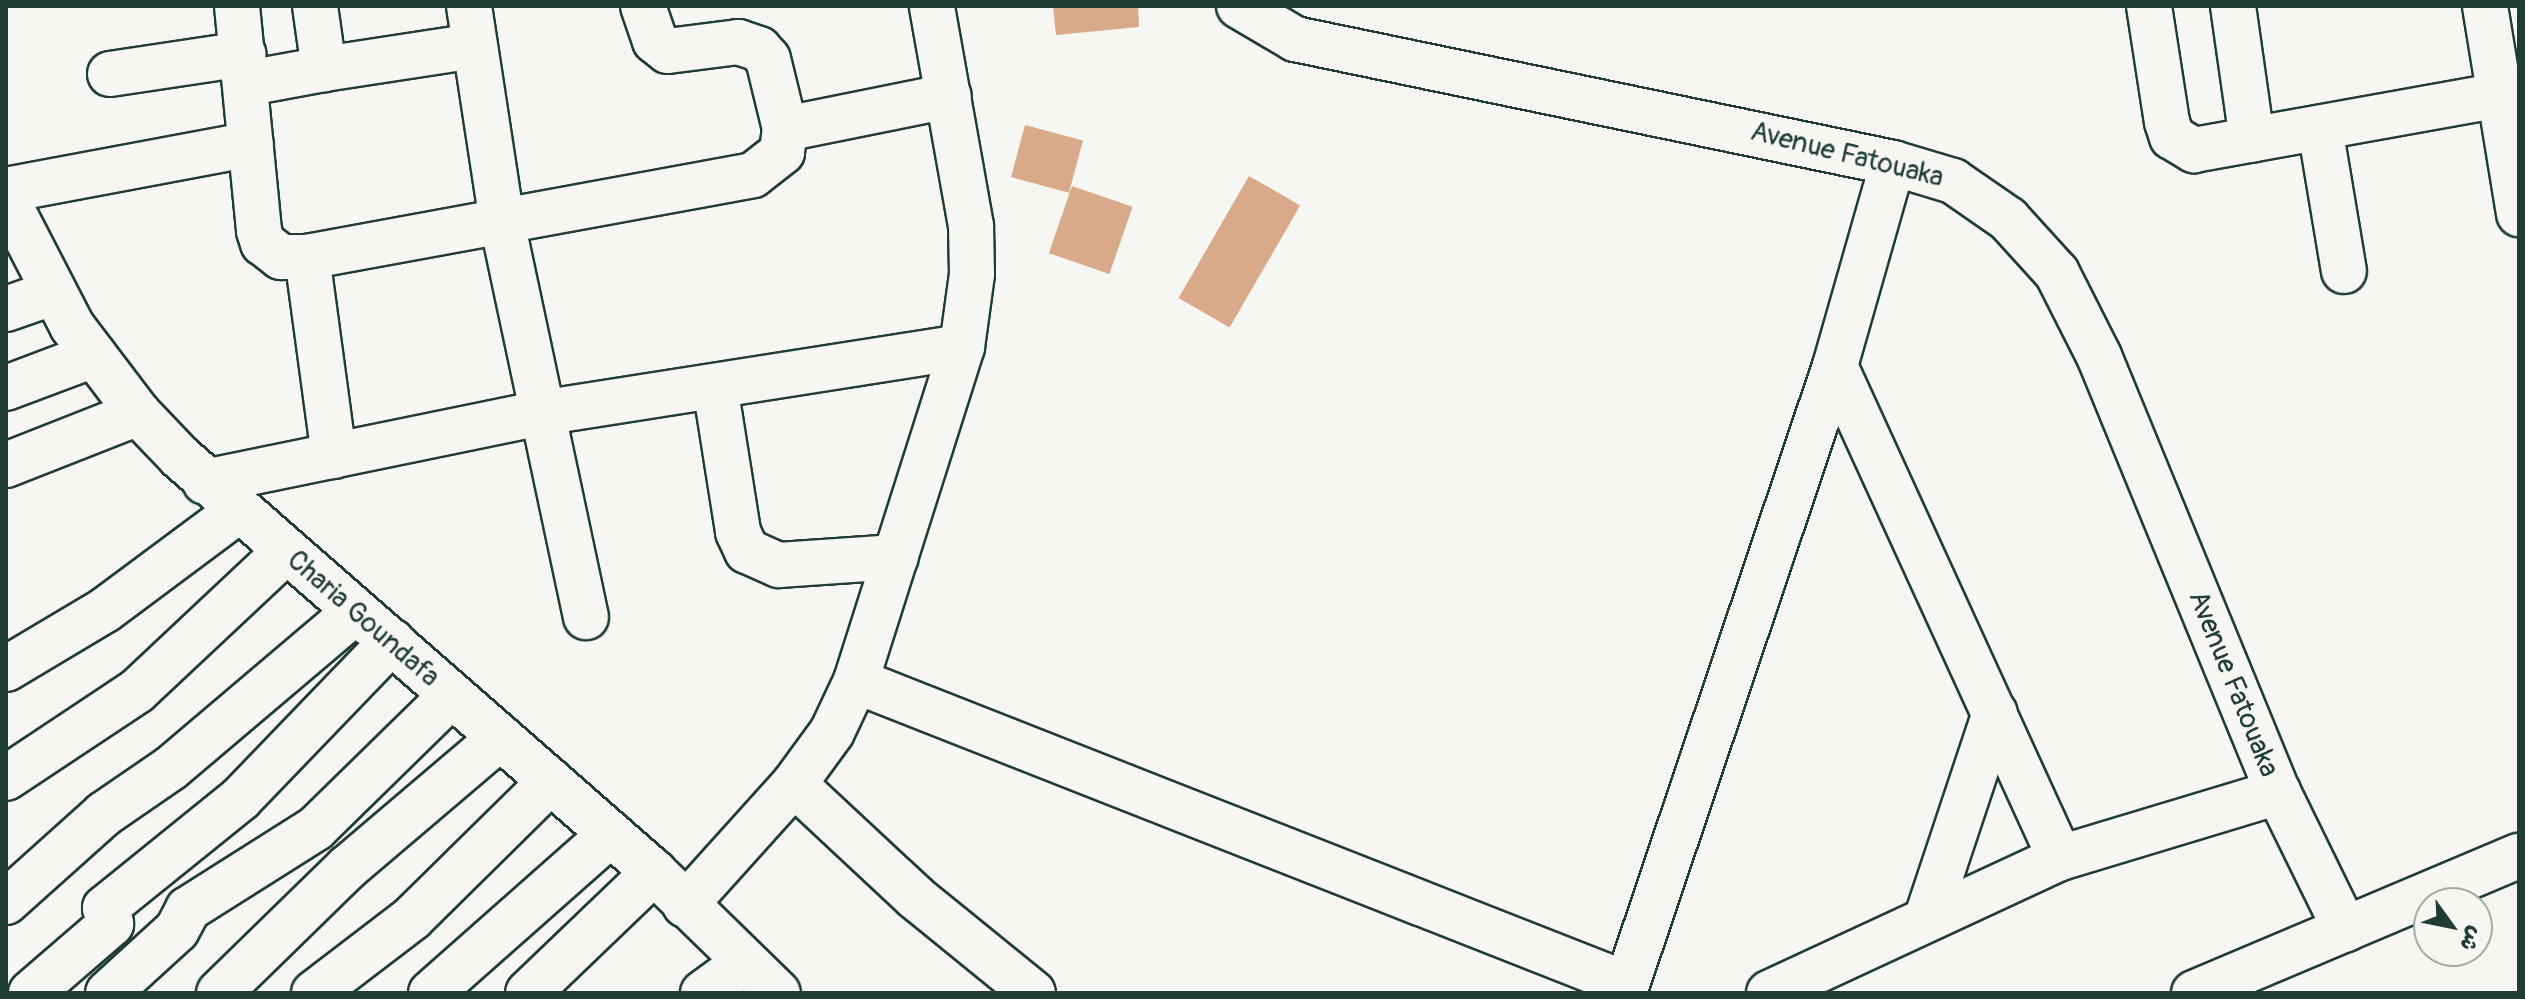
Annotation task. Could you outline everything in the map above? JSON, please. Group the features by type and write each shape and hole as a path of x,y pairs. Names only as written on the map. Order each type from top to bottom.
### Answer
{"street":[{"path":"237,6 263,243 281,257 307,257 753,175 782,152 785,129 768,59 759,49 738,42 668,51 655,41 643,6"},
{"path":"315,6 324,69"},
{"path":"685,905 794,784 832,732 856,681 962,347 972,274 971,226 932,6"},
{"name":"Avenue Fatouaka","path":"1239,6 1295,39 1893,163 1953,181 2008,219 2057,273 2099,356 2278,792 2345,929"},
{"path":"2149,6 2172,137 2194,150 2500,95"},
{"path":"2233,6 2252,140"},
{"path":"2485,6 2519,210"},
{"path":"110,74 324,69 472,26 502,222 540,413 586,617"},
{"path":"785,129 949,96"},
{"path":"2320,128 2344,271"},
{"path":"9,211 251,144"},
{"path":"856,681 1625,989 1835,366 1893,163"},
{"name":"Charia Goundafa","path":"9,211 52,293 94,355 138,413 205,482 392,641 654,872 778,993"},
{"path":"307,257 334,456"},
{"path":"6,309 52,293"},
{"path":"205,482 540,413 962,347"},
{"path":"6,388 94,355"},
{"path":"1835,366 2060,858"},
{"path":"715,386 738,532 747,551 779,565 896,557"},
{"path":"6,465 138,413"},
{"path":"6,669 105,610 238,511"},
{"path":"6,778 137,691 286,551"},
{"path":"6,902 104,814 171,768 355,612"},
{"path":"31,993 111,924 105,908 240,799 392,641"},
{"path":"108,993 177,930 188,909 316,828 451,696"},
{"path":"1927,917 1995,713"},
{"path":"219,993 347,868 500,738"},
{"path":"314,993 412,918 551,781"},
{"path":"794,784 915,897 1033,993"},
{"path":"1769,993 1927,917 2060,858 2278,792"},
{"path":"431,993 611,834"},
{"path":"2194,993 2519,856"},
{"path":"528,993 654,872"},
{"path":"703,993 744,963"}],"building":[{"path":"1053,6 1138,6 1139,27 1056,35"},
{"path":"1025,125 1083,141 1069,193 1011,177"},
{"path":"1249,176 1300,206 1230,328 1178,298"},
{"path":"1072,186 1133,207 1109,274 1049,253"}]}
